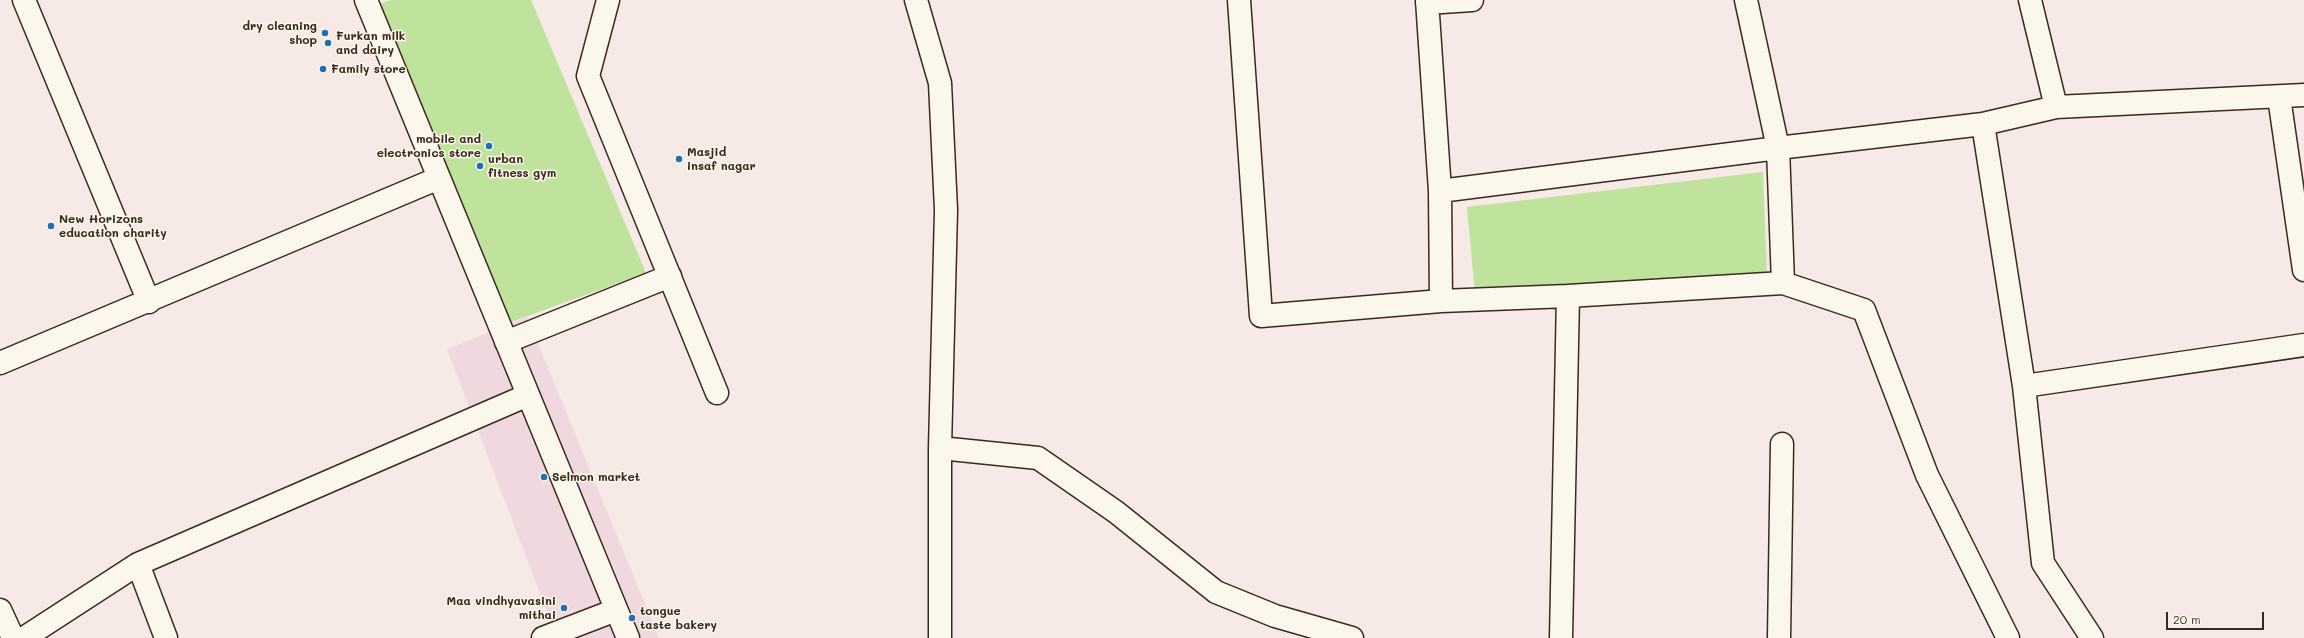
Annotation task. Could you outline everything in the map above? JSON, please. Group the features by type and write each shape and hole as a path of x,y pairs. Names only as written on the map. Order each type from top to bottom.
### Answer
{"street":[{"path":"24,0 149,302"},
{"path":"366,0 628,638"},
{"path":"608,0 588,76 717,393"},
{"path":"916,0 940,82 946,210 940,448 940,638"},
{"path":"1239,0 1261,316 1441,301 1568,296 1783,283 1864,310 1927,475 2008,638"},
{"path":"1441,301 1440,191 1427,2 1472,0"},
{"path":"1746,0 1778,148 1783,283"},
{"path":"2030,0 2056,106"},
{"path":"1440,191 1778,148 1983,124 2056,106 2304,95"},
{"path":"2279,97 2304,270"},
{"path":"1983,124 2024,386 2043,563 2092,638"},
{"path":"0,363 149,302 439,178"},
{"path":"506,342 670,276"},
{"path":"1561,638 1568,296"},
{"path":"2024,386 2304,345"},
{"path":"24,638 138,564 528,394"},
{"path":"1779,638 1782,444"},
{"path":"940,448 1038,458 1116,512 1216,592 1275,616 1352,638"},
{"path":"138,564 166,638"},
{"path":"0,610 13,638"},
{"path":"543,638 616,610"}],"shaded area":[{"name":"Selmon market","path":"527,317 659,638 557,638 447,349"}],"green space":[{"path":"391,0 531,0 646,273 511,322 376,5"},
{"path":"1763,172 1767,274 1475,293 1467,207"}],"place":[{"name":"dry cleaning shop","path":"325,33"},
{"name":"Furkan milk and dairy","path":"328,43"},
{"name":"Family store","path":"323,69"},
{"name":"mobile and electronics store","path":"489,146"},
{"name":"Masjid insaf nagar","path":"679,159"},
{"name":"urban fitness gym","path":"480,166"},
{"name":"New Horizons education charity","path":"51,226"},
{"name":"Selmon market","path":"544,477"},
{"name":"Maa vindhyavasini mithai","path":"564,608"},
{"name":"tongue taste bakery","path":"632,618"}]}
